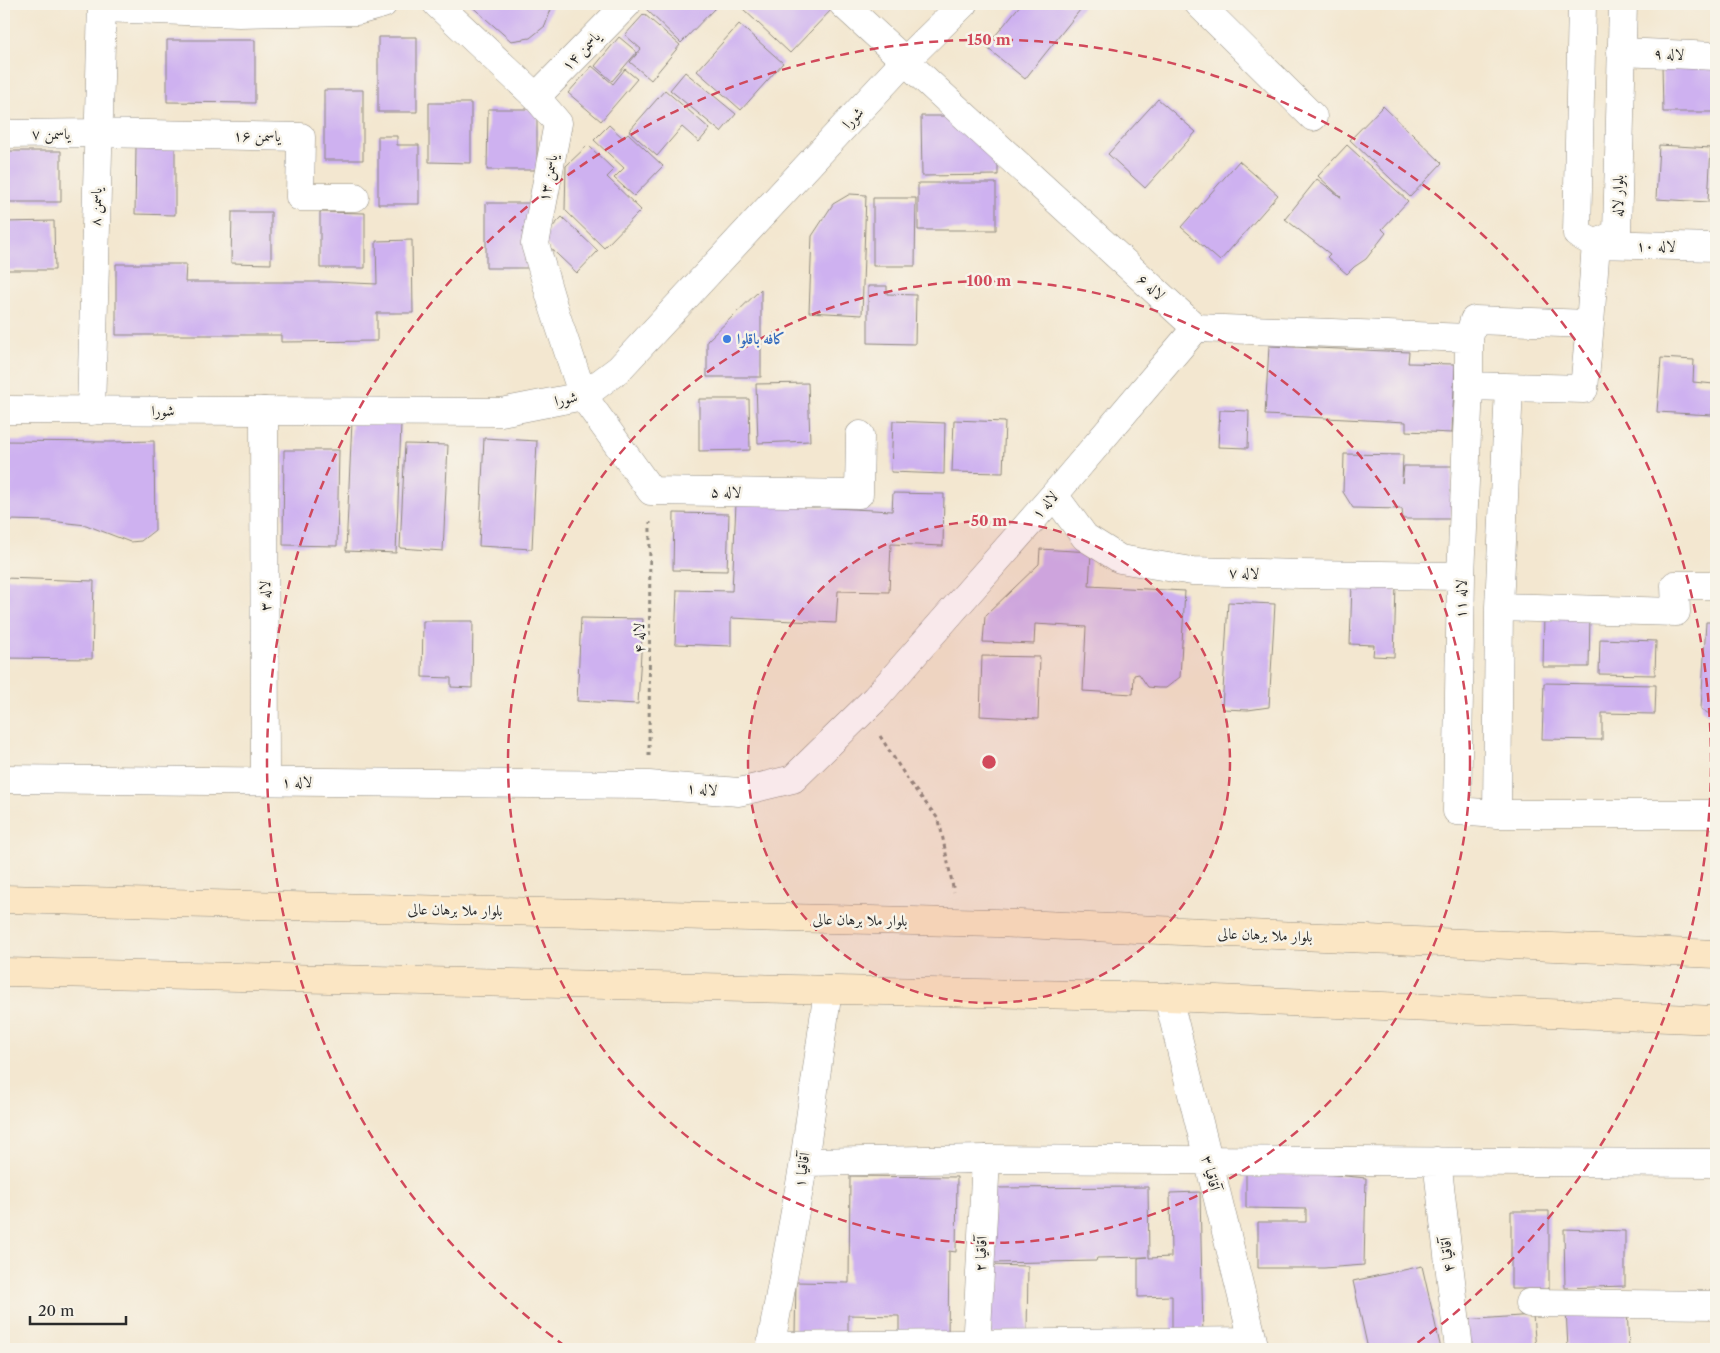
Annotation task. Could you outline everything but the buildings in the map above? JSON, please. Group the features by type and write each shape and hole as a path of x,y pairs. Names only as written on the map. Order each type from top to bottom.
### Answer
{"main road":[{"name":"بلوار ملا برهان عالی","path":"4,899 996,923 1716,954"},
{"path":"4,972 1168,997 1716,1020"}],"street":[{"path":"102,6 357,11 383,4"},
{"name":"یاسمن ۱۳","path":"436,4 536,97 558,123 535,244 554,309 584,396"},
{"name":"یاسمن ۱۴","path":"536,97 627,4"},
{"name":"لاله ۶","path":"843,4 1196,328"},
{"name":"شورا","path":"4,410 501,412 584,396 619,369 905,61 963,4"},
{"path":"1199,4 1313,117"},
{"path":"1469,386 1584,389 1596,244 1577,234 1582,4"},
{"name":"بلوار لاله","path":"1596,244 1617,233 1623,4"},
{"name":"یاسمن ۸","path":"91,411 102,6"},
{"name":"لاله ۹","path":"1621,52 1716,56"},
{"name":"یاسمن ۷","path":"4,134 98,133"},
{"name":"یاسمن ۱۶","path":"98,133 301,137 300,197 355,197"},
{"name":"لاله ۱۰","path":"1596,244 1716,247"},
{"path":"1196,328 1469,338 1474,320 1590,324"},
{"name":"لاله ۱","path":"4,779 649,785 739,792 793,779 875,699 1054,495 1196,328"},
{"name":"لاله ۱۱","path":"1469,338 1469,386 1461,576 1457,811 1497,814"},
{"path":"1509,388 1499,607 1497,814 1716,814"},
{"path":"584,396 651,491"},
{"name":"لاله ۳","path":"264,411 265,782"},
{"name":"لاله ۵","path":"651,491 859,494 860,435"},
{"name":"لاله ۷","path":"1054,495 1085,536 1120,559 1192,571 1461,576"},
{"path":"1499,607 1676,612 1675,585 1716,585"},
{"name":"آقاقیا ۱","path":"771,1348 804,1162 828,990"},
{"name":"آقاقیا ۳","path":"1168,997 1254,1345"},
{"path":"804,1162 986,1159 1716,1163"},
{"name":"آقاقیا ۲","path":"976,1347 986,1159"},
{"name":"آقاقیا ۴","path":"1437,1161 1459,1349"},
{"path":"1529,1303 1716,1305"},
{"path":"771,1348 1254,1345"}],"path":[{"path":"20,4 102,6"},
{"name":"لاله ۴","path":"649,785 651,491"},
{"path":"864,710 910,782 939,820 956,900"}],"place":[{"name":"کافه باقلوا","path":"727,339"}]}
